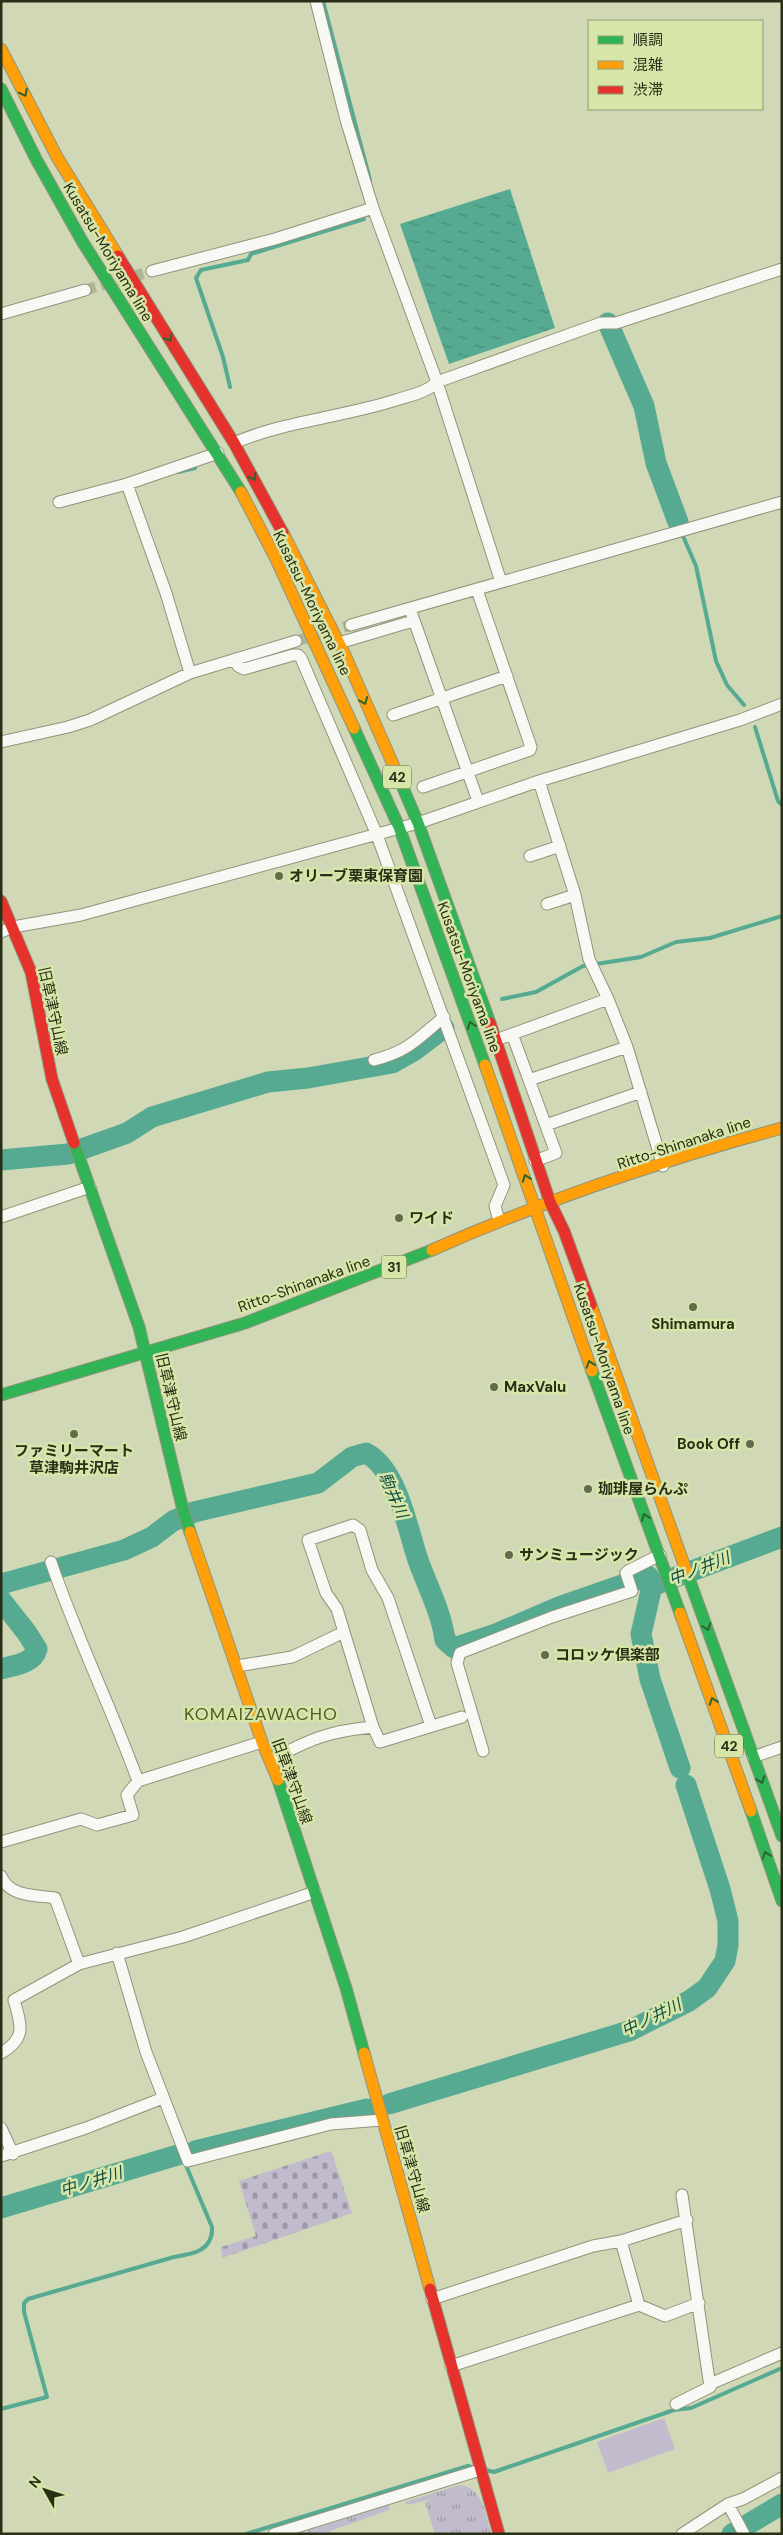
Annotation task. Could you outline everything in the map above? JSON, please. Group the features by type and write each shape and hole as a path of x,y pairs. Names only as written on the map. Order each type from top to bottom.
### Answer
{"main road":[{"name":"Kusatsu-Moriyama line","path":"1,49 57,157 234,443 295,555 339,642 418,823 496,1040 550,1202 564,1231 782,1836"},
{"name":"Kusatsu-Moriyama line","path":"1,89 36,159 82,241 174,389 218,453 275,558 399,827 529,1187 534,1208 731,1752 782,1901"},
{"name":"旧草津守山線","path":"1,901 31,972 52,1079 146,1354 184,1515 262,1742 270,1760 346,1988 499,2534"},
{"name":"Ritto-Shinanaka line","path":"1,1395 146,1354 335,1290 499,1221 550,1202 662,1166 728,1142 782,1128"}],"street":[{"path":"316,1 346,120 373,208 438,382 502,582"},
{"path":"152,271 275,239 373,208"},
{"path":"234,443 303,422 332,418 382,405 429,390 438,382 601,323 616,323 782,269"},
{"path":"1,314 85,290"},
{"path":"59,502 127,484 218,453"},
{"path":"127,484 166,592 190,672"},
{"path":"351,625 782,502"},
{"path":"423,787 530,750 531,747 477,590"},
{"path":"410,609 478,801"},
{"path":"339,642 413,621"},
{"path":"1,742 68,728 90,720 190,672 296,641"},
{"path":"235,659 238,666 244,669 293,655 298,655 301,658 377,835 504,1185 495,1206 499,1221"},
{"path":"393,716 507,676"},
{"path":"1,932 81,915 377,835 418,823 539,781 740,720 782,704"},
{"path":"539,781 575,895 589,959 608,999 627,1047 662,1166"},
{"path":"530,856 560,846"},
{"path":"547,904 575,895"},
{"path":"496,1040 608,999"},
{"path":"374,1060 394,1055 410,1046 444,1017"},
{"path":"512,1034 556,1153 535,1160"},
{"path":"529,1080 627,1047"},
{"path":"546,1125 641,1092"},
{"path":"1,1217 90,1187"},
{"path":"431,1726 388,1598 372,1570 360,1530 354,1525 308,1540 326,1593 337,1609 373,1726 380,1742 462,1717"},
{"path":"483,1751 457,1662 460,1653 552,1617 632,1591 628,1571 661,1559"},
{"path":"51,1562 71,1620 82,1640 112,1712 138,1781"},
{"path":"237,1666 292,1657 344,1632"},
{"path":"270,1760 307,1741 338,1730 373,1726"},
{"path":"1,1842 82,1819 97,1825 133,1814 127,1795 138,1781 262,1742"},
{"path":"753,1757 782,1747"},
{"path":"1,1876 4,1883 12,1891 55,1898 79,1964"},
{"path":"1,2053 11,2047 20,2037 21,2024 14,2000 79,1964 183,1937 315,1892"},
{"path":"117,1953 146,2052 188,2161 331,2124 382,2120"},
{"path":"1,2128 7,2155 164,2098"},
{"path":"676,2404 708,2390 710,2384 682,2195"},
{"path":"432,2299 593,2246 621,2241 687,2220"},
{"path":"621,2241 639,2305"},
{"path":"451,2366 639,2305 665,2316 699,2303"},
{"path":"710,2384 782,2353"},
{"path":"274,2534 302,2530 480,2470"},
{"path":"682,2534 728,2504 743,2499 782,2478"},
{"path":"728,2504 744,2534"}],"green space":[{"path":"331,2151 352,2213 222,2258 221,2247 256,2236 239,2181"},
{"path":"664,2418 675,2449 608,2473 597,2442"},
{"path":"459,2485 473,2490 478,2496 485,2510 491,2534 435,2534 425,2502 432,2499 407,2505 405,2502"},
{"path":"389,2505 389,2510 330,2531 330,2534 308,2534 308,2530"}],"water":[{"path":"510,189 555,328 449,364 400,224"}],"waterway":[{"path":"323,1 370,180"},
{"path":"230,387 223,357 196,278 201,270 248,260 251,254 364,219"},
{"path":"608,323 644,406 656,463 678,522"},
{"path":"178,472 195,468"},
{"path":"683,536 696,566 716,661 727,685 744,705"},
{"path":"755,727 778,801 782,805"},
{"path":"502,999 536,992 583,966 641,957 676,942 710,938 782,916"},
{"path":"1,1160 68,1154 127,1133 152,1117 268,1082 308,1078 392,1063 415,1050 444,1028"},
{"name":"駒井川","path":"1,1584 124,1550 152,1537 173,1521 194,1512 318,1483 352,1457 366,1453 377,1461 394,1486 418,1560 437,1609 445,1640 454,1648 496,1634 559,1607 648,1576 652,1586"},
{"name":"中ノ井川","path":"652,1586 782,1537"},
{"name":"中ノ井川","path":"652,1586 641,1634 650,1679 680,1768"},
{"name":"駒井川","path":"1,1600 37,1649 32,1658 27,1661 1,1669"},
{"name":"中ノ井川","path":"389,2104 629,2031 689,2001 707,1988 725,1961 728,1945 728,1921 720,1889 686,1785"},
{"name":"中ノ井川","path":"195,2151 367,2109"},
{"name":"中ノ井川","path":"1,2208 181,2154"},
{"path":"1,2409 47,2397 24,2312 24,2303 28,2299 174,2257 195,2253 209,2241 212,2227 185,2163"},
{"path":"486,2470 494,2472 674,2410 691,2408 782,2368"},
{"path":"246,2534 468,2466 476,2468"},
{"path":"732,2534 782,2504"}],"tunnel":[{"path":"85,290 152,271"},
{"path":"296,641 351,625"}],"traffic: fast":[{"path":"1,89 36,159 82,241 241,492"},
{"path":"354,728 399,827 485,1065"},
{"path":"395,769 418,823 490,1023"},
{"path":"74,1143 139,1327 190,1532"},
{"path":"1,1395 245,1323 432,1250"},
{"path":"592,1371 680,1613"},
{"path":"687,1573 782,1836"},
{"path":"278,1780 346,1988 364,2053"},
{"path":"751,1811 782,1901"}],"traffic: slow":[{"path":"1,49 57,157 118,256"},
{"path":"241,492 275,557 354,728"},
{"path":"283,533 345,655 395,769"},
{"path":"485,1065 592,1371"},
{"path":"432,1250 518,1214 605,1182 737,1140 782,1128"},
{"path":"591,1305 687,1573"},
{"path":"190,1532 262,1742 278,1780"},
{"path":"680,1613 751,1811"},
{"path":"364,2053 430,2289"}],"traffic: jam":[{"path":"118,256 234,443 283,533"},
{"path":"1,901 31,972 52,1079 74,1143"},
{"path":"490,1023 550,1202 564,1231 591,1305"},
{"path":"430,2289 499,2534"}],"place":[{"name":"オリーブ栗東保育園","path":"279,876"},
{"name":"ワイド","path":"399,1218"},
{"name":"Shimamura","path":"693,1307"},
{"name":"MaxValu","path":"494,1387"},
{"name":"ファミリーマート 草津駒井沢店","path":"74,1434"},
{"name":"Book Off","path":"750,1444"},
{"name":"珈琲屋らんぷ","path":"588,1489"},
{"name":"サンミュージック","path":"509,1555"},
{"name":"コロッケ倶楽部","path":"545,1655"}],"district":[{"name":"KOMAIZAWACHO","path":"261,1714"}]}
